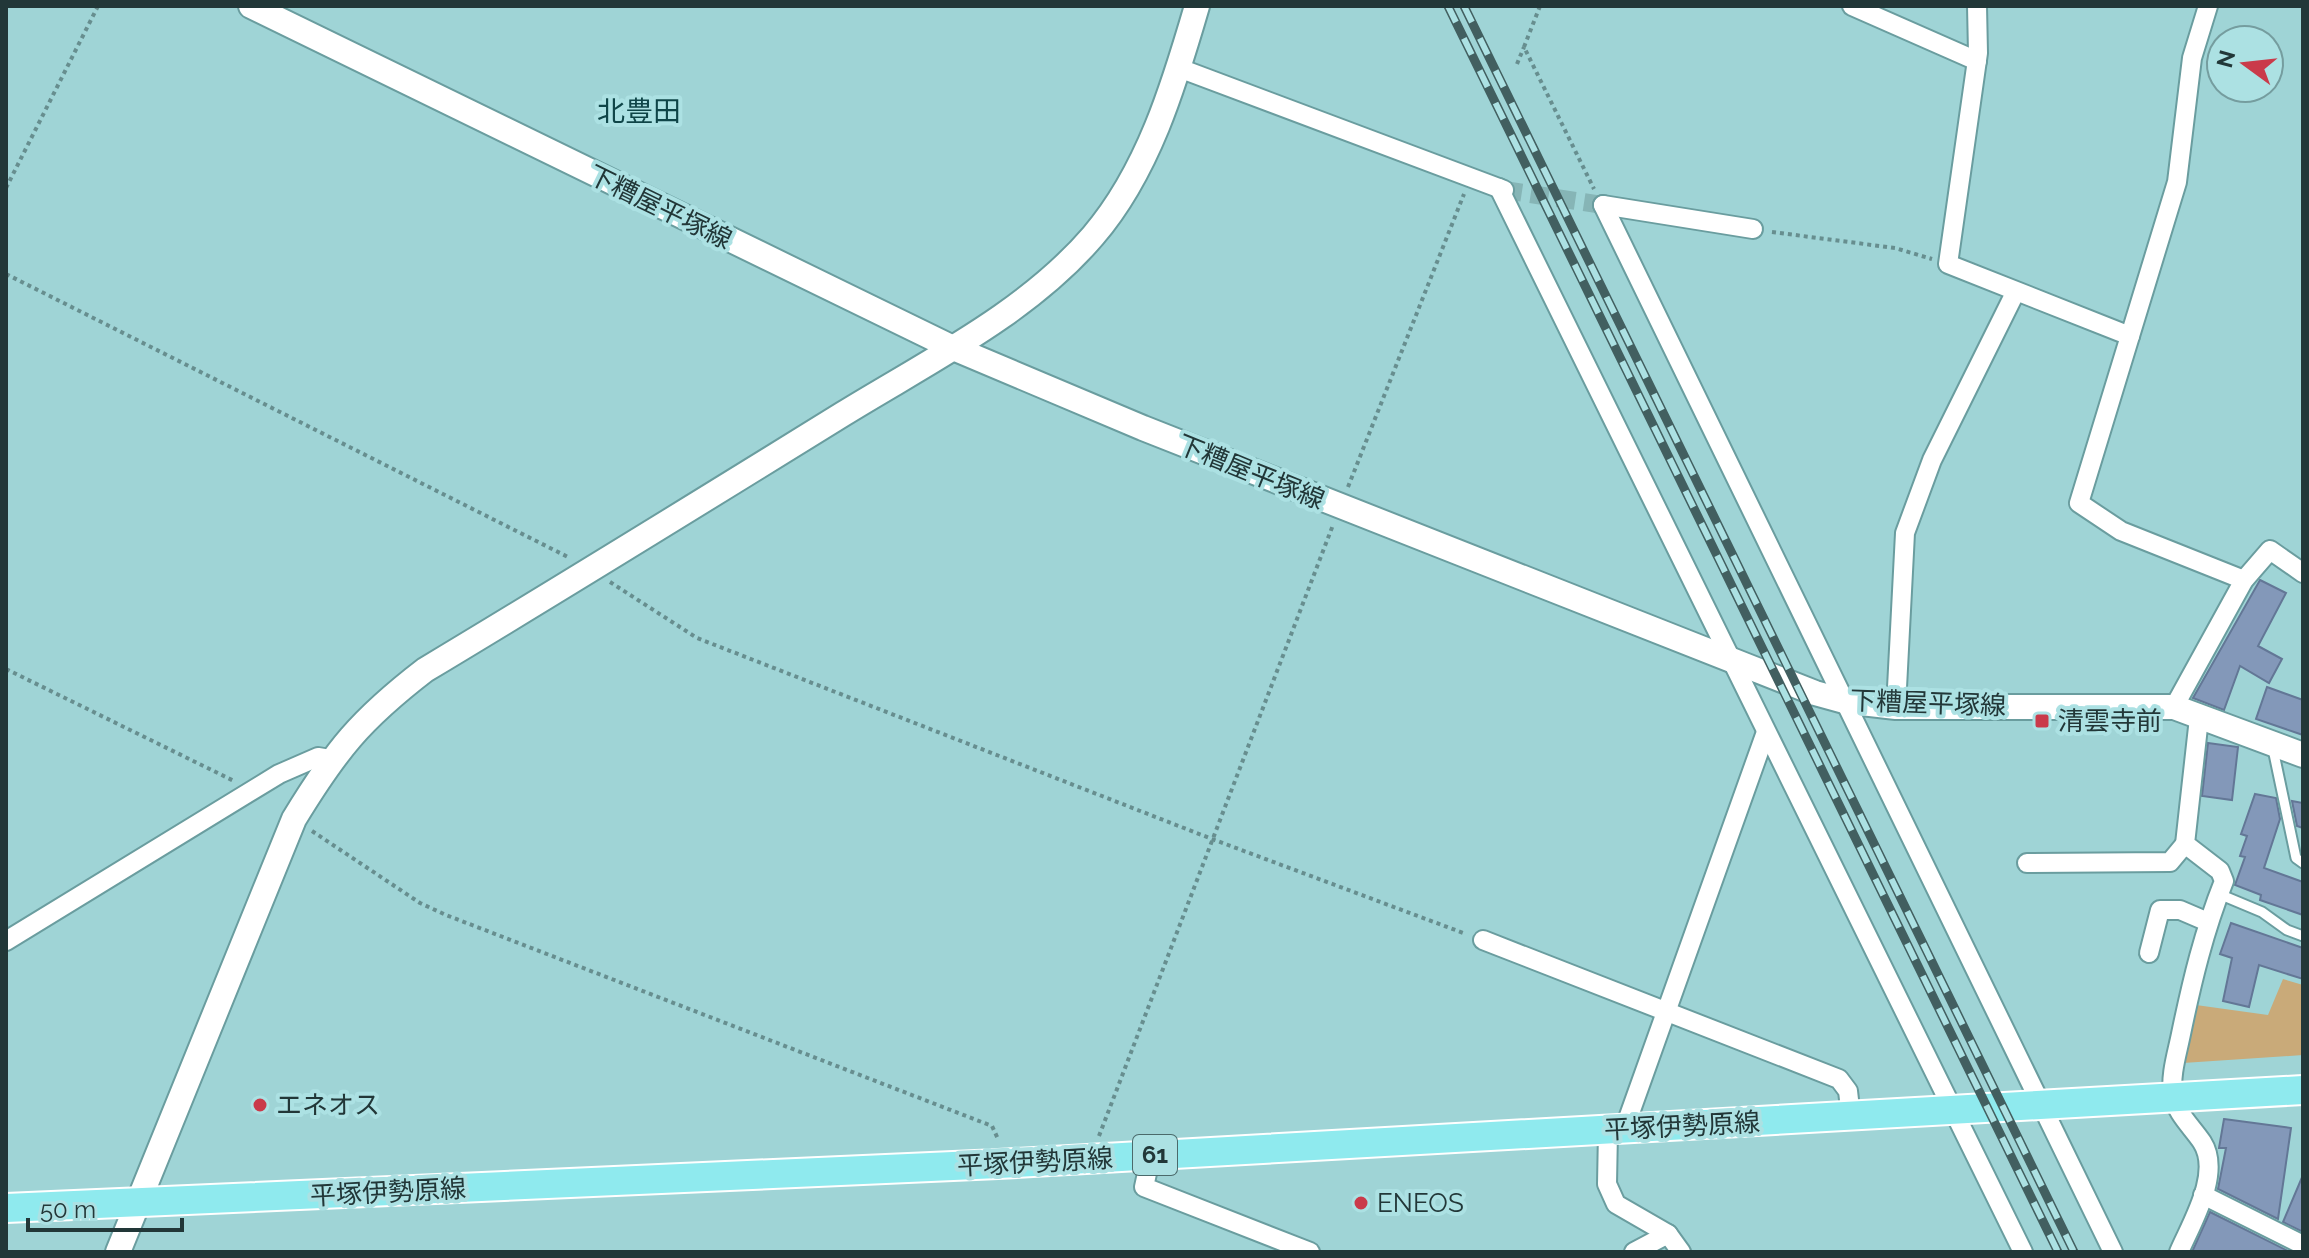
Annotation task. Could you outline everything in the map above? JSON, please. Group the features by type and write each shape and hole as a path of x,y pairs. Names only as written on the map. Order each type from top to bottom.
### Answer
{"main road":[{"name":"下糟屋平塚線","path":"251,6 951,347 1340,507 1736,664 1844,701 1896,707 2174,707 2303,755"},
{"path":"118,1252 294,819 330,759 381,704 425,670 951,347 1055,276 1095,234 1146,151 1179,68 1197,6"},
{"name":"平塚伊勢原線","path":"6,1208 1099,1159 2303,1090"}],"street":[{"path":"1852,6 1977,61"},
{"path":"1977,6 1977,61 1948,264 2130,336"},
{"path":"2208,6 2192,58 2177,182 2079,503 2121,531 2244,580"},
{"path":"1179,68 1501,189 1633,465 1736,664 1766,732 1957,1111 2023,1252"},
{"path":"1603,205 1753,229"},
{"path":"1603,205 2039,1106 2113,1252"},
{"path":"1896,707 1905,533 1932,460 2015,293"},
{"path":"2174,707 2244,580 2270,550 2303,573"},
{"path":"2027,863 2170,862 2185,844 2199,718"},
{"path":"1681,1252 1668,1234 1616,1204 1607,1184 1616,1129 1666,1011 1766,732"},
{"path":"6,941 252,791 318,757 330,759"},
{"path":"2179,1252 2203,1195 2208,1171 2204,1145 2184,1119 2173,1097 2177,1057 2200,944 2224,881 2220,871 2185,844"},
{"path":"2149,953 2160,910 2180,910 2208,922"},
{"path":"1483,940 1839,1079 1848,1091 1851,1117"},
{"path":"1151,1155 1144,1187 1310,1252"},
{"path":"2203,1195 2303,1245"},
{"path":"1634,1252 1668,1234"}],"lane":[{"path":"2272,744 2296,858 2303,863"},
{"path":"2219,894 2262,912 2287,930 2303,936"}],"path":[{"path":"6,188 98,6"},
{"path":"1517,64 1540,6"},
{"path":"1524,47 1603,205"},
{"path":"1099,1159 1099,1135 1340,507 1471,178"},
{"path":"1753,229 1895,248 1948,264"},
{"path":"6,274 592,569 697,638 1212,839 1483,940"},
{"path":"6,669 252,791"},
{"path":"294,819 420,903 992,1126 998,1137 998,1164"}],"shaded area":[{"path":"2283,979 2303,985 2303,1055 2183,1063 2196,1005 2268,1015"}],"building":[{"path":"2260,580 2286,593 2258,646 2282,659 2269,683 2240,666 2224,710 2193,698"},
{"path":"2267,687 2303,700 2303,735 2256,719"},
{"path":"2208,743 2238,747 2232,800 2202,796"},
{"path":"2255,794 2276,798 2280,819 2264,868 2303,882 2303,915 2260,900 2261,895 2235,885 2245,857 2240,856 2247,836 2241,834"},
{"path":"2292,801 2303,803 2303,828 2297,826"},
{"path":"2231,923 2303,948 2303,979 2259,965 2249,1007 2223,1001 2232,958 2220,954"},
{"path":"2224,1119 2291,1128 2278,1219 2218,1189 2226,1148 2219,1148"},
{"path":"2303,1175 2303,1232 2283,1222"},
{"path":"2210,1212 2290,1252 2192,1252"}],"tunnel":[{"path":"1504,190 1603,205"}],"railway":[{"path":"1448,6 2058,1252"},
{"path":"1464,6 2074,1252"}],"place":[{"name":"清雲寺前","path":"2042,721"},
{"name":"エネオス","path":"260,1105"},
{"name":"ENEOS","path":"1361,1203"}],"district":[{"name":"北豊田","path":"639,111"}]}
